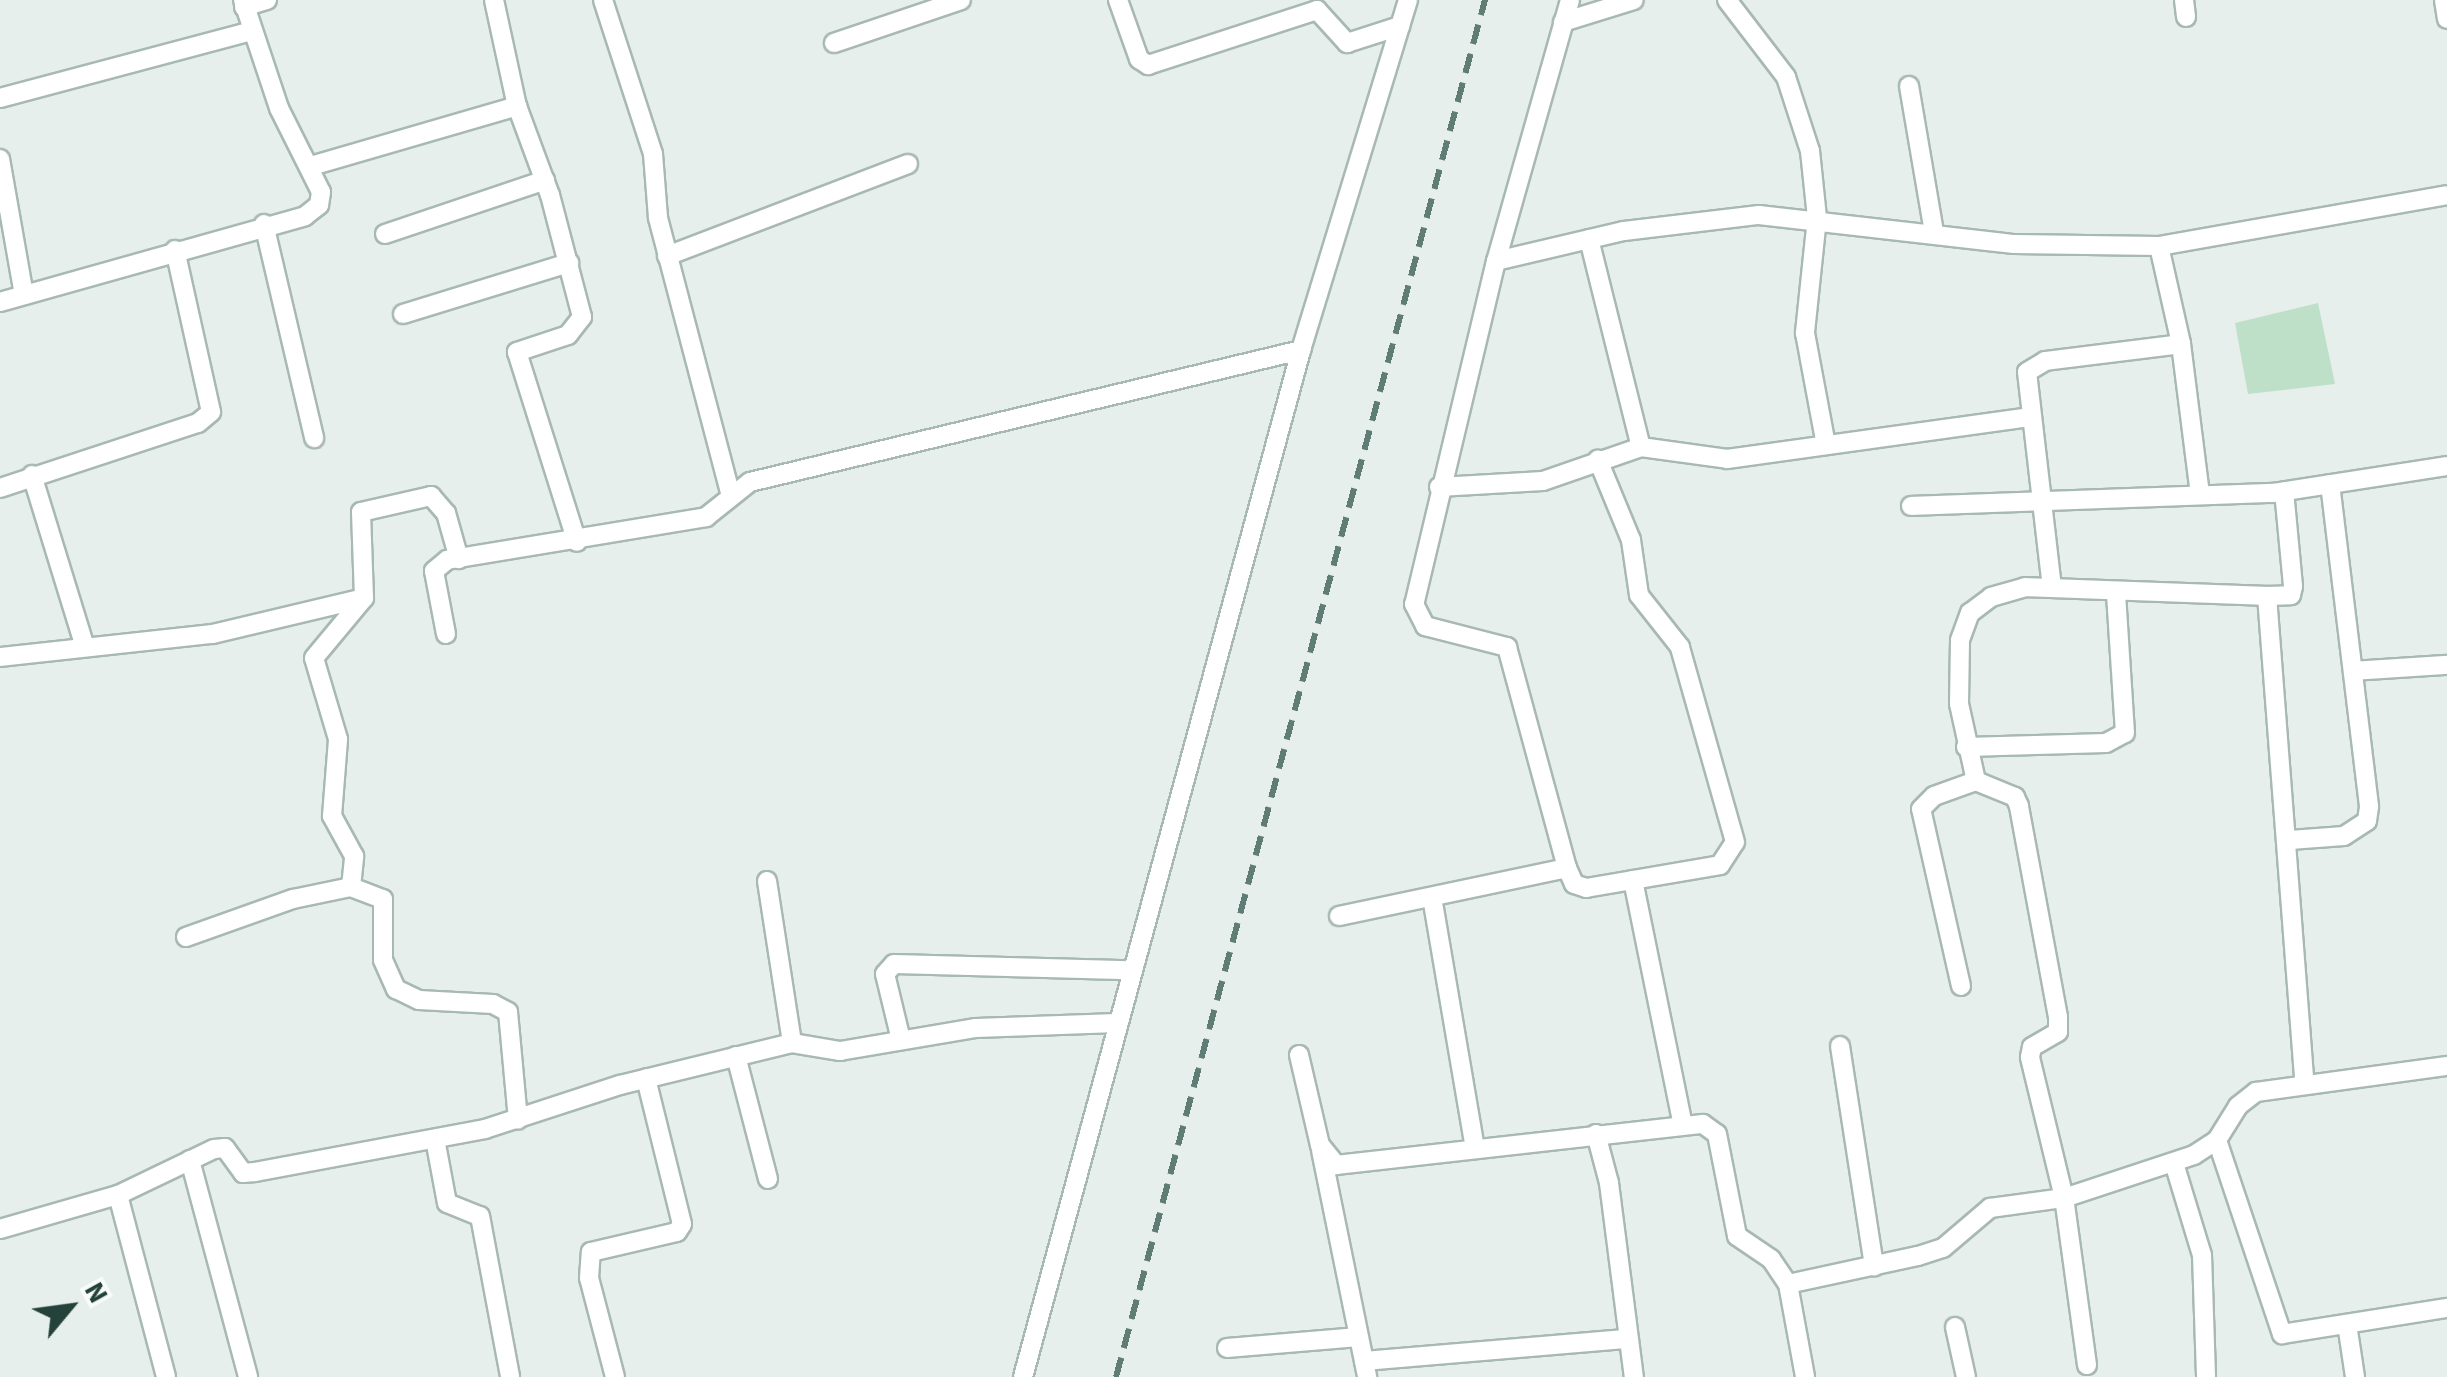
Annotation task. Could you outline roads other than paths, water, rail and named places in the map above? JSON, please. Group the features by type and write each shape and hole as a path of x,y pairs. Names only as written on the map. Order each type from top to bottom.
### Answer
{"street":[{"path":"0,302 264,224 305,216 319,205 311,166 279,108 244,3 267,0"},
{"path":"494,0 517,106 545,180 582,317 579,329 526,345 517,361 577,542"},
{"path":"604,0 654,154 667,256 730,496"},
{"path":"834,44 961,0"},
{"path":"1118,0 1139,59 1148,64 1317,10 1347,42 1400,26"},
{"path":"1023,1377 1130,970 1210,703 1301,350 1408,0"},
{"path":"1570,0 1496,261 1414,604 1417,618 1507,647 1567,868 1574,884 1586,888 1720,864 1734,842 1680,647 1639,594 1631,540 1598,460"},
{"path":"1564,22 1634,0"},
{"path":"1727,0 1786,77 1810,151 1817,218 1805,333 1826,445"},
{"path":"2444,0 2447,19"},
{"path":"0,98 252,31"},
{"path":"1910,86 1934,233"},
{"path":"311,166 517,106"},
{"path":"0,159 24,295"},
{"path":"667,256 908,164"},
{"path":"385,234 545,180"},
{"path":"1496,261 1589,240 1759,215 1817,218 2014,244 2159,246 2447,196"},
{"path":"264,224 314,438"},
{"path":"1589,240 1641,446"},
{"path":"2159,246 2180,344 2200,495"},
{"path":"0,488 198,423 210,412 175,250"},
{"path":"403,314 569,263"},
{"path":"2052,588 2026,382 2034,366 2180,344"},
{"path":"446,634 434,571 459,559 577,542 706,517 750,482 904,440 1301,350"},
{"path":"1439,487 1543,481 1641,446 1703,459 2031,417"},
{"path":"1911,506 2284,491 2447,466"},
{"path":"32,476 85,647"},
{"path":"2290,840 2344,836 2366,821 2353,671 2330,484"},
{"path":"1976,781 1966,747 1958,668 1970,614 1990,596 2025,586 2116,593 2291,595 2294,586 2284,491"},
{"path":"351,887 354,856 332,816 338,739 314,658 364,598 357,519 370,507 432,496 446,513 459,559"},
{"path":"1966,747 2106,742 2125,733 2116,593"},
{"path":"2267,596 2290,840 2304,1081"},
{"path":"0,657 213,634 364,598"},
{"path":"2353,671 2447,665"},
{"path":"1961,986 1922,809 1934,796 1976,781 2015,796 2018,806 2058,1018 2058,1032 2032,1046 2030,1058 2064,1198 2088,1364"},
{"path":"1339,916 1567,868"},
{"path":"1633,880 1682,1121"},
{"path":"767,881 792,1043"},
{"path":"186,937 293,899 351,887 383,899 383,960 396,988 419,1000 494,1004 508,1012 518,1120"},
{"path":"1432,897 1475,1148"},
{"path":"901,1040 885,974 894,964 1130,970"},
{"path":"0,1229 118,1195 224,1148 237,1168 255,1172 435,1139 518,1120 646,1078 792,1043 840,1051 976,1028 1117,1023"},
{"path":"1840,1046 1874,1266"},
{"path":"1299,1054 1366,1369 1628,1339"},
{"path":"736,1056 768,1179"},
{"path":"1788,1284 1943,1248 1990,1208 2064,1198 2174,1163 2217,1140 2238,1106 2256,1092 2304,1081 2447,1066"},
{"path":"615,1376 589,1278 591,1252 677,1232 682,1224 646,1078"},
{"path":"1320,1145 1336,1165 1682,1121 1703,1124 1717,1134 1737,1236 1771,1259 1788,1284 1804,1377"},
{"path":"1596,1134 1609,1183 1634,1377"},
{"path":"435,1139 447,1203 454,1210 474,1208 484,1226 510,1377"},
{"path":"2217,1140 2282,1334 2447,1308"},
{"path":"190,1160 248,1377"},
{"path":"2174,1163 2202,1255 2206,1377"},
{"path":"118,1195 166,1377"},
{"path":"2347,1324 2356,1377"},
{"path":"1955,1327 1966,1377"},
{"path":"1228,1348 1359,1337"}],"railway":[{"path":"1116,1377 1485,0"}]}
